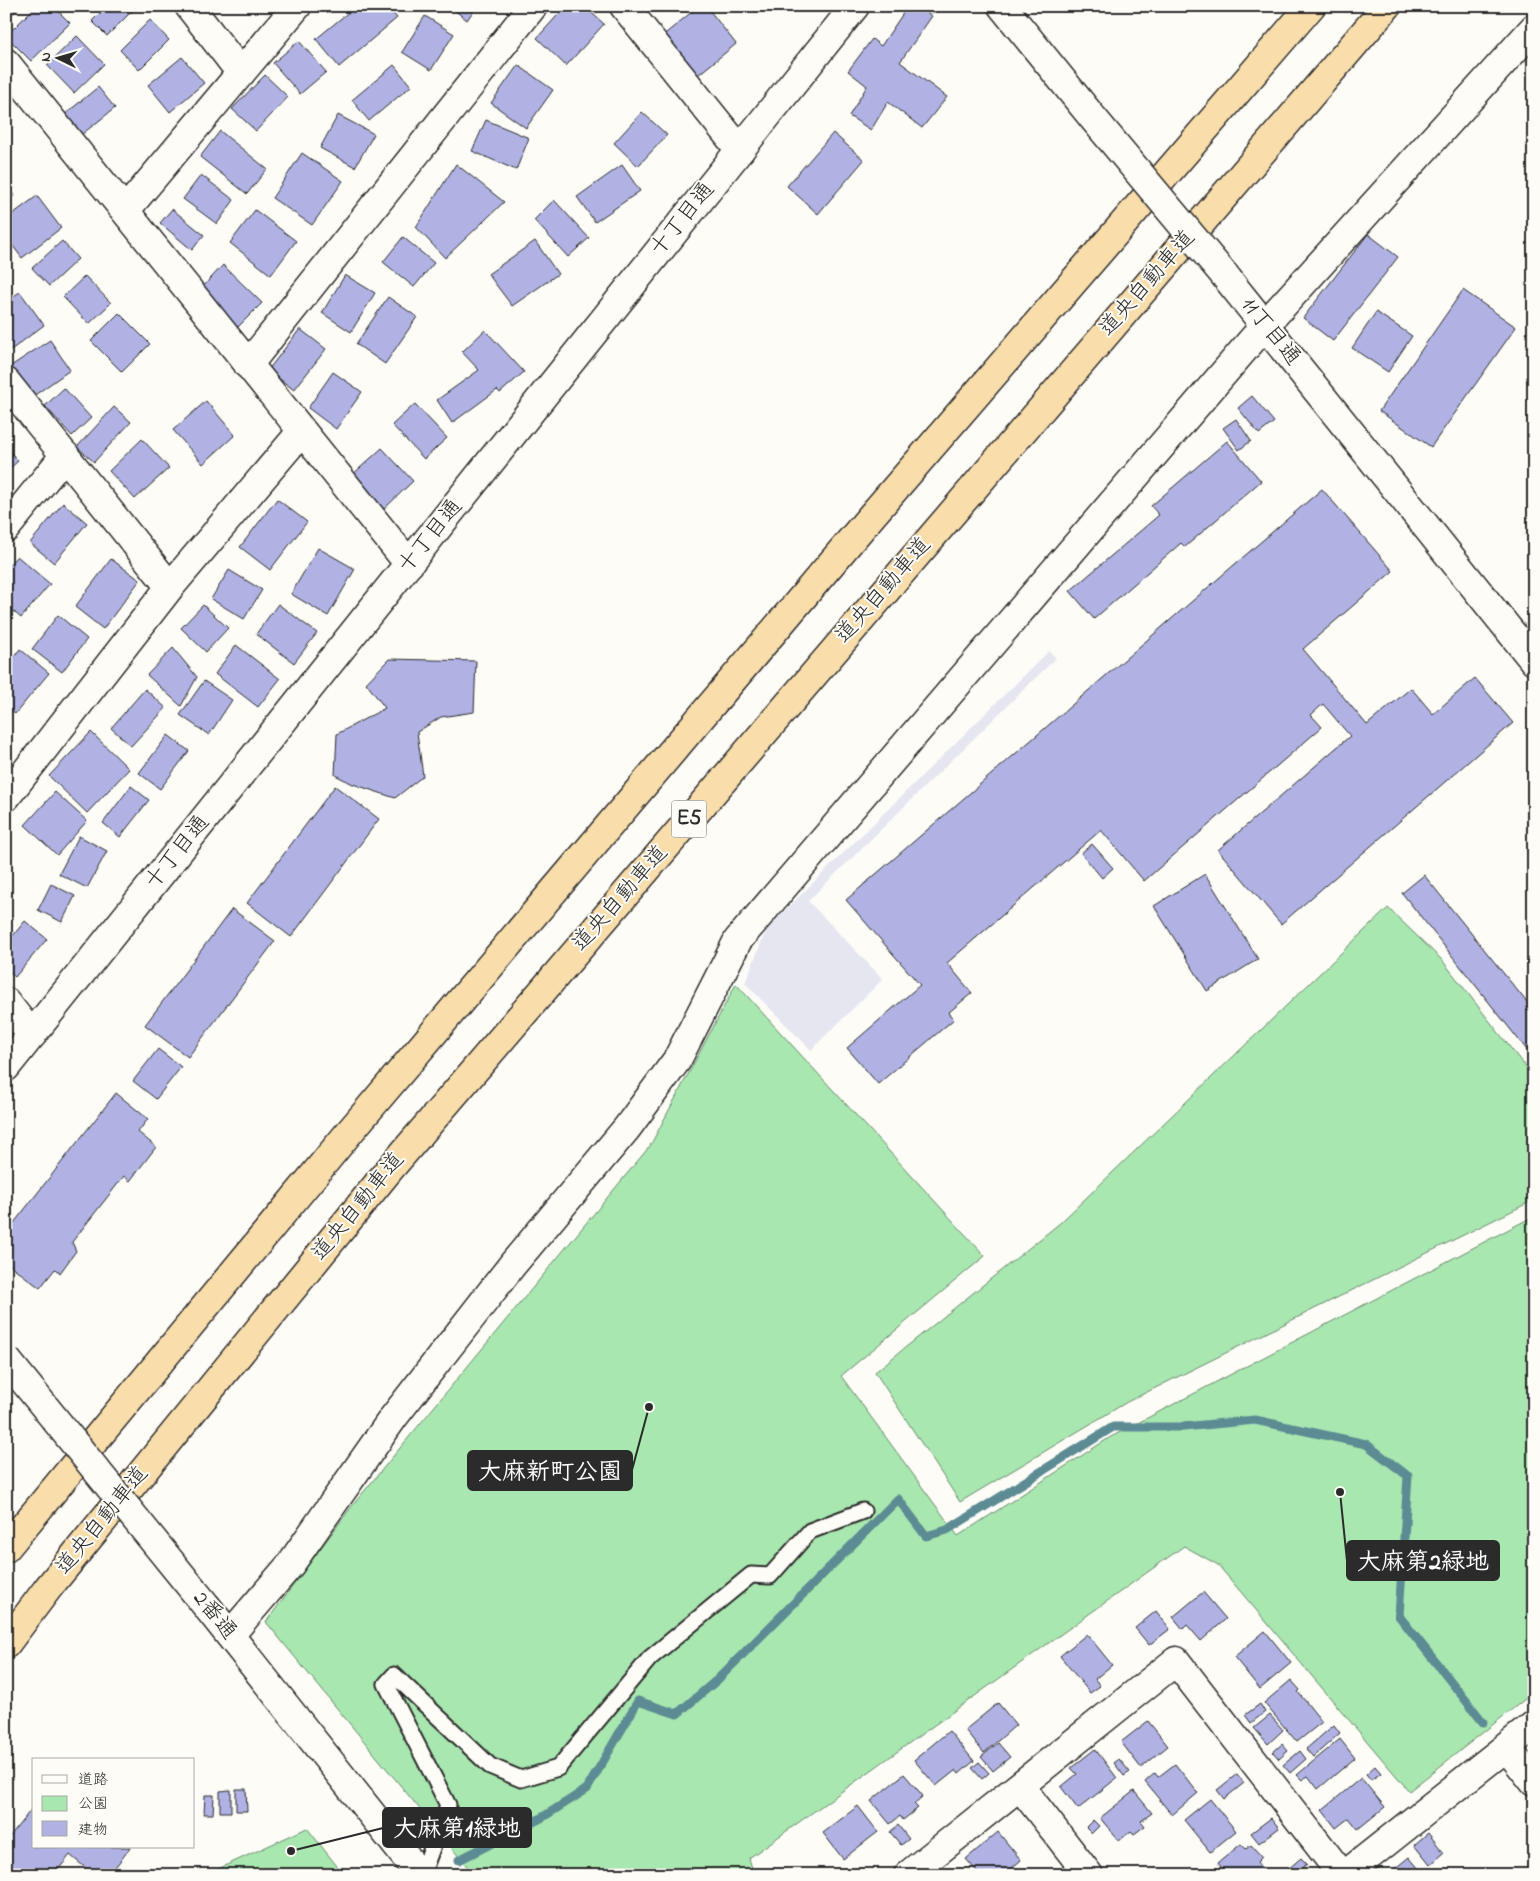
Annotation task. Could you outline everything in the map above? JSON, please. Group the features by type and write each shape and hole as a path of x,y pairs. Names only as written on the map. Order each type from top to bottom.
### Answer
{"highway":[{"name":"E5","path":"6,1548 354,1128 733,679 1311,6"},
{"name":"道央自動車道","path":"6,1644 48,1588 389,1170 1387,6"}],"street":[{"path":"189,6 241,73"},
{"path":"125,211 297,6"},
{"path":"248,365 533,6"},
{"path":"624,6 740,150"},
{"name":"十丁目通","path":"6,1067 855,6"},
{"name":"11丁目通","path":"1002,6 1226,277 1534,660"},
{"path":"230,1636 290,1565 393,1418 513,1264 628,1128 677,1060 738,940 1265,325 1534,28"},
{"path":"6,64 409,564"},
{"path":"6,382 170,587"},
{"path":"6,796 170,587 302,431"},
{"path":"6,528 65,455"},
{"path":"6,1002 32,1035"},
{"name":"2番通","path":"6,1359 421,1875"},
{"path":"908,1875 1176,1661 1344,1875 1534,1725"},
{"path":"1506,1747 1534,1782"},
{"path":"1020,1786 1089,1875"}],"lane":[{"path":"421,1875 448,1805 386,1684 394,1675 490,1766 521,1779 558,1768 650,1658 751,1575 770,1576 810,1531 863,1511"}],"shaded area":[{"path":"1049,651 1056,658 808,901 883,979 811,1050 745,983 767,928"}],"green space":[{"path":"1388,908 1442,960 1534,1078 1534,1200 1127,1402 960,1502 875,1372 1060,1223"},
{"path":"736,984 985,1256 841,1376 958,1536 1109,1438 1534,1216 1534,1692 1409,1791 1218,1565 1184,1546 749,1858 754,1875 474,1875 266,1622 352,1506 650,1146"},
{"path":"307,1828 344,1875 205,1875"}],"building":[{"path":"6,6 21,6 6,20"},
{"path":"36,6 53,6 70,23 31,61 6,36"},
{"path":"107,6 137,6 107,36 92,21"},
{"path":"356,6 387,6 397,18 339,67 316,39"},
{"path":"449,6 477,6 467,20"},
{"path":"566,6 584,6 604,24 566,66 537,38"},
{"path":"699,6 706,6 736,44 693,79 660,38"},
{"path":"908,6 917,6 932,16 900,62 947,97 922,128 888,102 871,130 849,116 867,86 848,71 872,39 881,46"},
{"path":"425,16 454,34 431,70 402,52"},
{"path":"150,20 169,40 139,70 120,50"},
{"path":"77,36 104,64 74,93 47,65"},
{"path":"299,41 326,72 300,94 273,63"},
{"path":"182,57 204,83 170,112 148,85"},
{"path":"394,65 411,86 369,121 352,100"},
{"path":"518,65 553,90 526,128 491,103"},
{"path":"265,75 288,97 256,131 232,109"},
{"path":"98,87 115,108 81,135 64,115"},
{"path":"642,112 667,135 638,166 614,143"},
{"path":"338,115 374,134 355,167 320,148"},
{"path":"486,120 529,138 516,170 472,151"},
{"path":"220,131 267,169 247,194 200,157"},
{"path":"833,133 864,160 818,214 787,186"},
{"path":"302,153 343,181 312,225 272,198"},
{"path":"456,164 504,202 445,258 416,227"},
{"path":"622,165 640,191 595,222 577,197"},
{"path":"201,175 234,200 217,224 183,199"},
{"path":"6,181 14,196 6,200"},
{"path":"37,196 61,228 22,258 6,237 6,219"},
{"path":"554,200 589,238 568,257 534,220"},
{"path":"172,209 204,235 192,250 160,223"},
{"path":"255,210 296,241 271,275 230,243"},
{"path":"1368,234 1398,257 1333,341 1303,318"},
{"path":"403,237 434,263 414,287 383,262"},
{"path":"62,241 78,259 49,286 32,268"},
{"path":"535,241 558,274 512,306 488,274"},
{"path":"223,265 262,303 238,327 200,290"},
{"path":"345,275 375,293 351,332 322,313"},
{"path":"85,276 111,303 89,324 63,297"},
{"path":"1463,290 1516,327 1431,447 1379,411"},
{"path":"20,292 44,325 11,350 6,343 6,301"},
{"path":"388,297 417,317 385,364 356,344"},
{"path":"1376,312 1412,336 1388,372 1352,348"},
{"path":"119,313 150,344 122,372 91,341"},
{"path":"300,329 326,349 294,390 268,370"},
{"path":"485,330 524,372 500,393 497,390 452,423 437,400 479,370 462,352"},
{"path":"50,340 70,370 32,397 11,366"},
{"path":"333,372 362,392 336,429 308,408"},
{"path":"64,388 91,418 72,436 45,406"},
{"path":"1252,396 1274,422 1259,434 1238,408"},
{"path":"206,401 235,435 203,464 173,430"},
{"path":"415,404 447,438 424,459 392,425"},
{"path":"114,407 131,422 94,462 77,447"},
{"path":"1236,419 1251,441 1239,450 1223,428"},
{"path":"142,439 169,468 135,499 109,471"},
{"path":"1227,441 1261,481 1185,547 1181,543 1094,619 1070,591 1159,515 1151,506"},
{"path":"6,447 18,461 6,472"},
{"path":"382,448 413,481 382,511 350,477"},
{"path":"1322,489 1393,571 1303,649 1367,725 1411,688 1433,714 1475,678 1513,723 1281,924 1218,850 1350,736 1323,704 1311,715 1322,727 1144,881 1101,830 947,963 972,993 948,1013 954,1019 878,1084 847,1048 920,985 846,900"},
{"path":"277,499 307,522 270,570 240,547"},
{"path":"63,503 87,523 54,563 30,543"},
{"path":"318,548 355,569 328,616 291,594"},
{"path":"17,556 50,584 21,618 6,605 6,568"},
{"path":"111,559 140,580 103,629 75,607"},
{"path":"229,570 262,590 244,619 211,599"},
{"path":"278,604 317,633 294,663 256,634"},
{"path":"203,605 228,628 206,652 181,628"},
{"path":"58,615 87,639 62,672 32,649"},
{"path":"236,645 280,679 258,707 215,674"},
{"path":"173,648 197,677 181,706 147,675"},
{"path":"20,649 49,673 15,714 6,706 6,666"},
{"path":"389,659 476,661 474,712 441,717 417,732 423,776 395,798 353,784 335,775 337,734 385,708 366,683"},
{"path":"204,681 232,700 209,735 180,715"},
{"path":"145,689 166,708 131,746 111,728"},
{"path":"91,732 129,769 87,813 49,776"},
{"path":"168,735 189,751 160,789 139,773"},
{"path":"131,786 149,800 120,837 103,823"},
{"path":"335,786 379,819 291,937 247,903"},
{"path":"55,792 87,821 57,855 25,825"},
{"path":"79,836 107,851 87,888 59,874"},
{"path":"1092,844 1113,868 1102,878 1081,853"},
{"path":"1205,874 1258,959 1207,991 1154,906"},
{"path":"1424,875 1534,1011 1534,1059 1402,893"},
{"path":"51,884 75,896 62,922 38,910"},
{"path":"232,909 275,941 188,1057 145,1025"},
{"path":"25,921 47,939 15,977 6,969 6,944"},
{"path":"158,1049 181,1067 156,1099 133,1081"},
{"path":"116,1093 148,1119 138,1132 156,1147 130,1181 124,1176 72,1242 76,1251 60,1273 55,1269 40,1288 6,1262 6,1233"},
{"path":"1203,1592 1226,1619 1201,1641 1187,1625 1183,1629 1173,1617"},
{"path":"1156,1611 1170,1629 1149,1645 1135,1628"},
{"path":"1265,1631 1291,1663 1260,1689 1234,1657"},
{"path":"1087,1634 1112,1665 1095,1679 1100,1686 1090,1693 1060,1656"},
{"path":"1291,1680 1322,1722 1297,1742 1264,1703"},
{"path":"998,1703 1016,1725 984,1753 965,1730"},
{"path":"1260,1704 1265,1712 1251,1723 1245,1715"},
{"path":"1270,1715 1283,1730 1268,1744 1254,1728"},
{"path":"1148,1721 1168,1746 1141,1768 1121,1742"},
{"path":"1334,1725 1340,1733 1313,1757 1306,1749"},
{"path":"949,1731 974,1761 959,1774 956,1770 936,1786 914,1760"},
{"path":"1340,1739 1355,1758 1318,1789 1308,1776 1302,1780 1297,1775"},
{"path":"998,1743 1010,1757 993,1771 981,1757"},
{"path":"1282,1744 1288,1751 1279,1759 1273,1752"},
{"path":"1095,1749 1117,1778 1078,1809 1061,1787 1077,1774 1071,1768"},
{"path":"1300,1751 1306,1759 1290,1773 1283,1765"},
{"path":"1119,1759 1130,1772 1124,1776 1114,1763"},
{"path":"979,1762 989,1773 982,1779 972,1768"},
{"path":"1175,1764 1198,1793 1172,1815 1145,1782 1155,1773 1158,1777"},
{"path":"1375,1766 1381,1773 1371,1780 1366,1774"},
{"path":"904,1774 923,1796 914,1804 918,1808 903,1820 900,1816 890,1824 871,1801"},
{"path":"1237,1774 1244,1783 1224,1799 1217,1790"},
{"path":"1361,1778 1385,1807 1358,1829 1349,1818 1336,1828 1322,1810"},
{"path":"236,1789 246,1789 247,1811 236,1811"},
{"path":"231,1790 231,1812 220,1812 220,1791"},
{"path":"1134,1791 1152,1813 1141,1821 1145,1826 1134,1834 1131,1831 1119,1841 1100,1818"},
{"path":"205,1795 214,1795 213,1814 204,1814"},
{"path":"1210,1799 1236,1831 1210,1852 1184,1820"},
{"path":"858,1806 878,1832 843,1859 823,1833"},
{"path":"32,1808 32,1848 130,1848 109,1875 94,1875 70,1855 54,1875 6,1875 6,1841"},
{"path":"1271,1818 1279,1828 1259,1843 1251,1833"},
{"path":"1093,1820 1099,1826 1092,1833 1086,1827"},
{"path":"898,1825 909,1839 901,1845 890,1832"},
{"path":"998,1832 1021,1860 1004,1875 980,1875 966,1859"},
{"path":"1428,1833 1444,1853 1430,1865 1414,1845"},
{"path":"1241,1844 1246,1849 1251,1845 1262,1857 1257,1862 1267,1875 1227,1875 1218,1863"},
{"path":"1409,1857 1424,1875 1387,1875"},
{"path":"1301,1858 1307,1864 1293,1875 1288,1869"}],"waterway":[{"path":"459,1860 543,1817 587,1789 638,1701 677,1714 717,1680 898,1499 926,1536 947,1530 1113,1427 1183,1427 1255,1420 1366,1444 1408,1476 1399,1616 1483,1722"}],"place":[{"name":"大麻新町公園","path":"649,1407"},
{"name":"大麻第2緑地","path":"1340,1492"},
{"name":"大麻第1緑地","path":"291,1851"}]}
